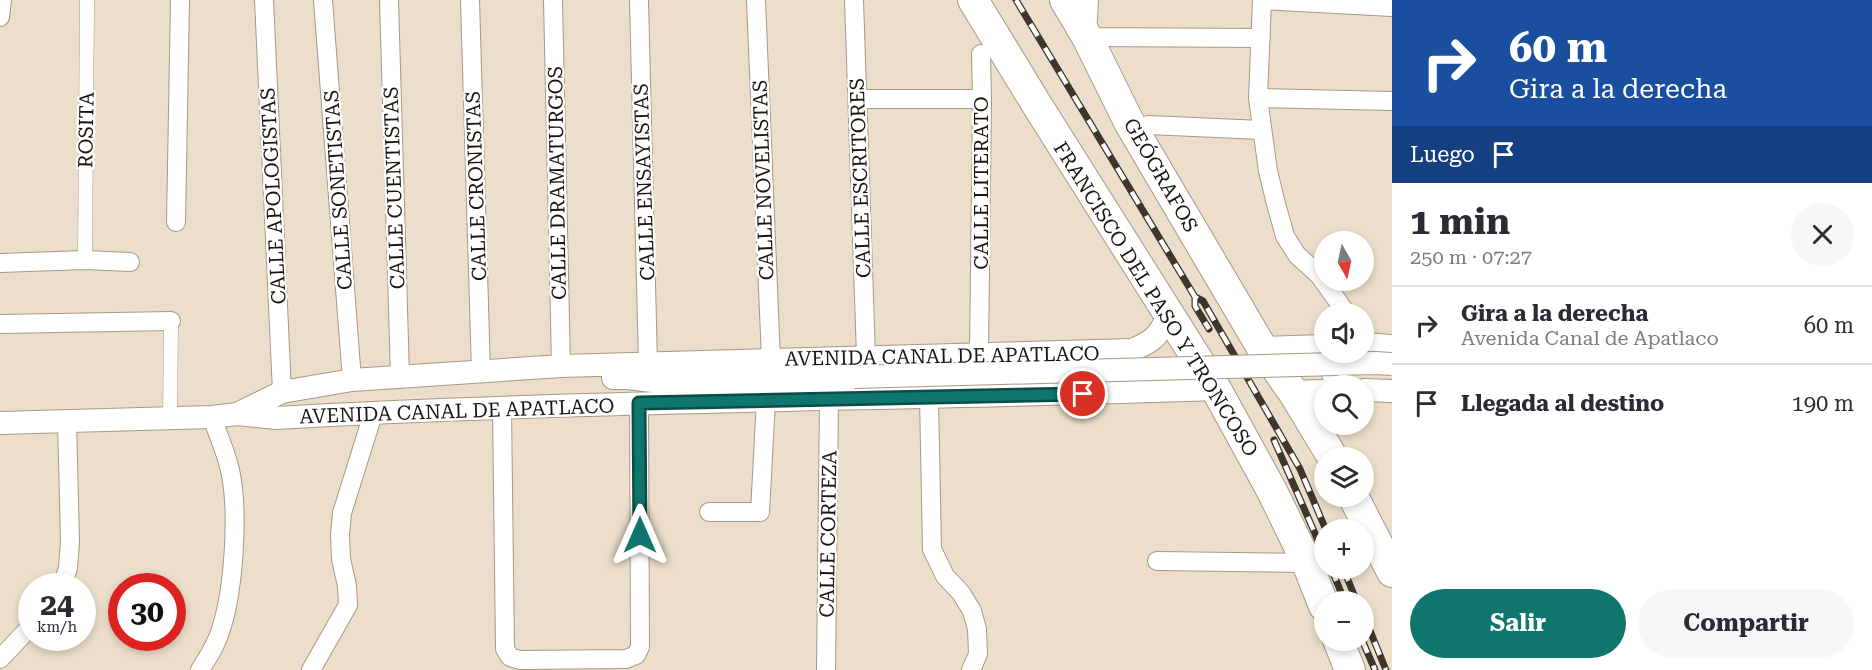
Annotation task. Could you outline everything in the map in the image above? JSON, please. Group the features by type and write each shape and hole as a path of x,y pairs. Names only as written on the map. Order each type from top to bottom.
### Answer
{"main road":[{"name":"GEÓGRAFOS","path":"1065,0 1087,37 1130,123 1262,348"},
{"name":"FRANCISCO DEL PASO Y TRONCOSO","path":"979,28 1216,389 1272,491 1318,591"},
{"path":"1262,348 1293,392 1326,447"},
{"path":"1359,507 1391,568"},
{"path":"1342,651 1350,670"}],"street":[{"path":"0,17 2,0"},
{"name":"ROSITA","path":"85,260 87,0"},
{"path":"176,222 180,0"},
{"name":"CALLE APOLOGISTAS","path":"264,0 282,392"},
{"name":"CALLE SONETISTAS","path":"323,0 344,381"},
{"name":"CALLE CUENTISTAS","path":"389,0 400,377"},
{"name":"CALLE CRONISTAS","path":"470,0 481,372"},
{"name":"CALLE DRAMATURGOS","path":"553,0 561,366"},
{"name":"CALLE ENSAYISTAS","path":"639,0 655,373"},
{"name":"CALLE NOVELISTAS","path":"756,0 771,360"},
{"name":"CALLE ESCRITORES","path":"854,0 866,357"},
{"path":"1089,0 1087,37 1261,38"},
{"path":"1339,303 1319,276 1297,255 1285,236 1268,171 1258,98 1262,0 1392,7"},
{"name":"CALLE LITERATO","path":"979,28 982,99 979,355"},
{"path":"1258,98 1392,101"},
{"path":"858,99 982,99"},
{"path":"1148,125 1262,130"},
{"path":"0,263 85,260 130,262"},
{"name":"AVENIDA CANAL DE APATLACO","path":"237,414 282,392 344,381 561,366 655,373 771,360 1132,350 1150,343 1169,316"},
{"path":"0,324 171,321 170,419"},
{"path":"1374,343 1392,346"},
{"path":"1262,348 1314,346"},
{"path":"1097,352 1109,362 1111,373 1104,393"},
{"path":"520,369 546,378 627,378 655,373 854,377 1392,364"},
{"path":"639,403 640,647 636,655 626,659 520,660 510,657 505,649 506,408 526,397 629,390 655,373"},
{"path":"338,415 344,381"},
{"name":"AVENIDA CANAL DE APATLACO","path":"0,423 170,419 237,414 276,418 639,403 929,398 1216,389"},
{"path":"1374,390 1392,391"},
{"path":"1293,392 1314,391"},
{"path":"929,398 932,549 945,576 961,593 972,611 977,629 978,654 971,670"},
{"name":"CALLE CORTEZA","path":"826,670 829,399"},
{"path":"709,512 760,512 766,400"},
{"path":"311,670 348,604 341,559 342,513 374,414"},
{"path":"200,670 221,632 227,607 233,554 234,514 230,470 212,417"},
{"path":"66,573 70,541 67,421"},
{"path":"1157,561 1307,563"},
{"path":"0,635 18,632"},
{"path":"0,658 18,639"}],"railway":[{"path":"1016,0 1195,297 1203,301 1300,469 1321,519"},
{"path":"1195,297 1195,306 1209,329"},
{"path":"1274,440 1314,531"},
{"path":"1336,579 1340,591"},
{"path":"1348,579 1352,591"},
{"path":"1374,641 1386,670"},
{"path":"1367,651 1375,670"}],"route":[{"path":"640,535 639,403 1083,394"}]}
